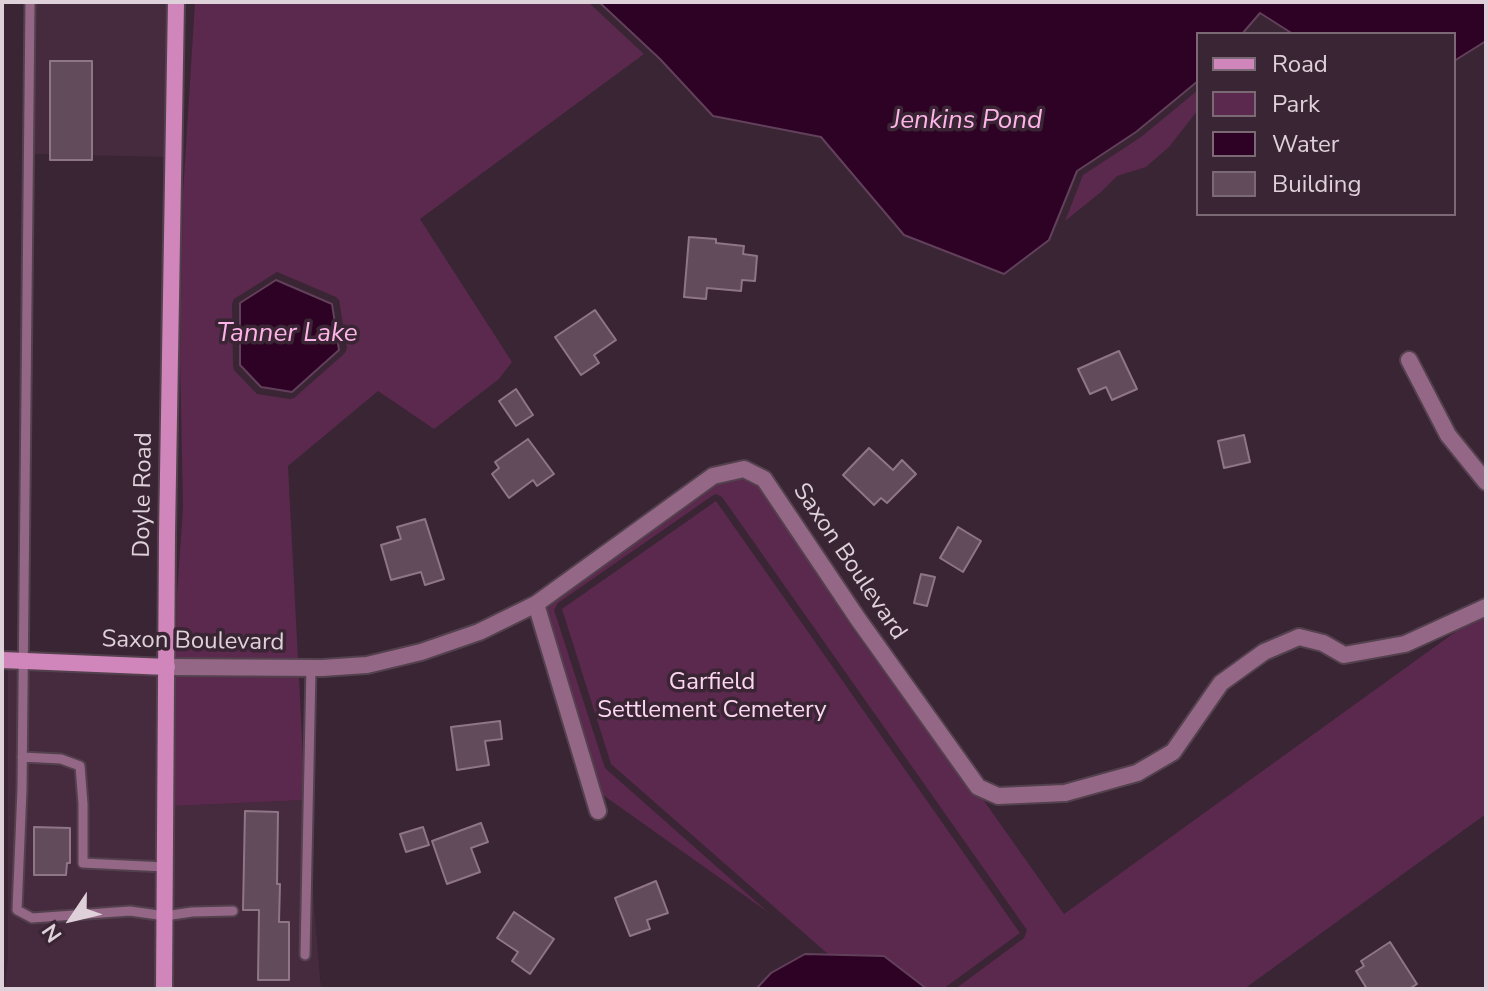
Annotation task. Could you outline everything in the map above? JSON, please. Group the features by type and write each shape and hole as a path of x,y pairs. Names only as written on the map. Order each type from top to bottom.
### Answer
{"main road":[{"name":"Doyle Road","path":"164,989 176,2"},
{"name":"Saxon Boulevard","path":"2,660 167,667"}],"street":[{"path":"1409,360 1448,435 1486,482"},
{"name":"Saxon Boulevard","path":"167,667 311,668 367,665 421,652 479,632 536,604 713,476 744,469 764,479 858,619 978,787 998,796 1065,793 1137,773 1173,752 1221,683 1264,652 1299,637 1323,643 1344,655 1405,644 1486,607"},
{"path":"536,604 598,811"}],"lane":[{"path":"30,2 22,757 17,910 32,918 130,911 165,916 233,911"},
{"path":"305,955 311,668"},
{"path":"22,757 61,759 80,766 83,863 165,867"}],"shaded area":[{"path":"28,2 168,2 165,157 33,154"},
{"path":"8,668 158,676 155,989 5,989 8,956"},
{"path":"305,800 321,989 173,989 174,806"}],"green space":[{"path":"195,2 588,2 644,54 420,219 512,362 499,379 434,429 378,391 288,466 298,659 176,659 183,508 180,358 183,193","holes":["277,272 336,297 347,348 345,353 294,398 257,394 234,370 234,299"]},
{"path":"1196,92 1196,113 1169,147 1146,167 1117,176 1065,221 1083,175 1141,137"},
{"path":"742,478 758,485 850,625 971,792 982,798 1064,914 1465,625 1486,615 1486,814 1244,989 955,989 1024,938 1027,930 722,497 716,494 558,603 554,610 605,768 769,913 603,795 547,608 716,484"},
{"name":"Garfield Settlement Cemetery","path":"716,501 1020,933 943,989 927,989 884,956 829,955 611,764 562,609"},
{"path":"176,676 299,676 305,800 174,806"}],"water":[{"name":"Jenkins Pond","path":"599,2 1486,2 1486,41 1456,60 1456,32 1290,32 1260,13 1244,32 1196,32 1196,83 1136,132 1077,171 1049,240 1004,274 904,235 821,137 713,116 660,59"},
{"name":"Tanner Lake","path":"276,280 332,304 339,350 292,392 261,387 240,365 240,303"},
{"path":"805,954 884,956 927,989 756,989 771,973"}],"building":[{"path":"50,61 92,61 92,160 50,160"},
{"path":"689,237 744,246 743,254 757,256 755,281 742,280 741,291 707,288 706,299 684,297"},
{"path":"595,310 616,340 594,355 599,363 581,375 555,337"},
{"path":"1119,351 1137,389 1112,400 1106,387 1090,394 1078,369"},
{"path":"516,389 533,415 516,426 499,401"},
{"path":"1244,435 1250,462 1224,468 1218,441"},
{"path":"528,439 554,474 537,486 533,480 509,498 492,474 499,468 495,462"},
{"path":"869,448 893,470 902,460 916,474 887,503 881,498 874,505 843,475"},
{"path":"425,519 444,579 425,585 421,572 391,580 381,545 401,539 397,527"},
{"path":"958,527 981,541 963,572 940,558"},
{"path":"921,574 935,577 927,606 914,603"},
{"path":"500,721 502,739 485,741 489,765 457,770 451,727"},
{"path":"245,811 278,812 279,922 289,922 289,980 258,980 259,910 243,910"},
{"path":"481,823 488,842 471,848 480,872 447,884 432,841"},
{"path":"34,827 70,828 70,863 67,863 66,875 34,875"},
{"path":"423,827 429,845 406,852 400,834"},
{"path":"656,881 668,913 647,920 650,929 630,936 615,898"},
{"path":"514,912 554,939 530,974 512,961 518,952 497,938"},
{"path":"1390,942 1417,984 1409,989 1367,989 1356,971 1364,966 1361,961"}]}
